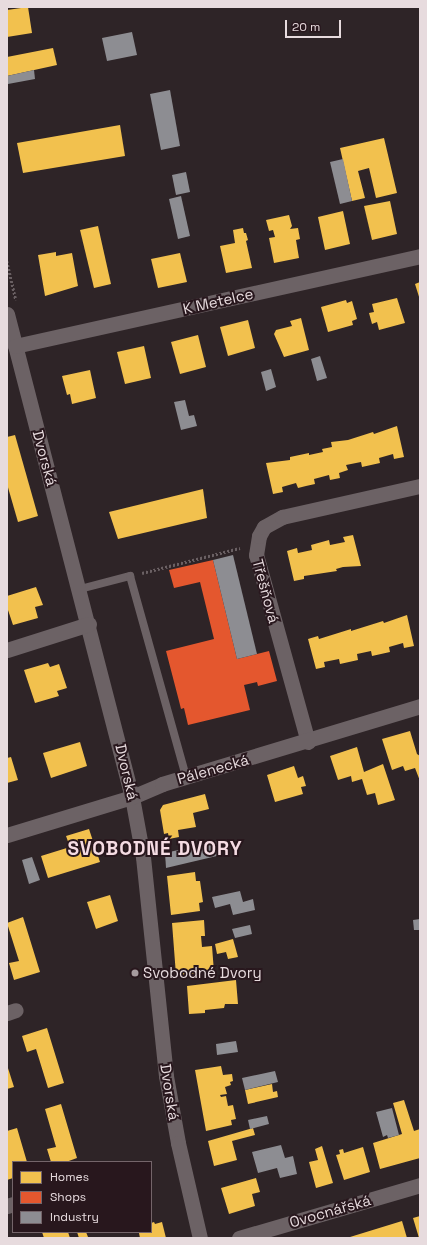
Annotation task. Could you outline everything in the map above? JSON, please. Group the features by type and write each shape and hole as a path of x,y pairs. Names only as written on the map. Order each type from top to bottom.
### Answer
{"street":[{"name":"K Metelce","path":"16,346 420,256"},
{"name":"Dvorská","path":"7,314 80,589 132,797 143,857 166,1076 178,1143 200,1238"},
{"name":"Třešňová","path":"308,742 256,555 257,544 264,527 277,519 420,486"},
{"path":"7,650 89,624"},
{"name":"Pálenecká","path":"7,835 132,797 186,777 308,742 420,706"},
{"name":"Ovocnářská","path":"239,1238 420,1185"}],"lane":[{"path":"80,589 130,576 186,777"}],"path":[{"path":"130,576 257,544"}],"building: Homes":[{"path":"28,7 32,33 7,37 7,10"},
{"path":"53,48 57,65 7,76 7,57"},
{"path":"120,125 125,156 23,173 17,143"},
{"path":"384,138 397,193 376,198 369,168 358,171 365,198 352,201 340,148"},
{"path":"390,201 397,234 372,240 364,206"},
{"path":"343,211 350,244 325,250 318,217"},
{"path":"289,215 292,226 290,229 298,228 300,239 296,240 299,258 274,263 269,238 275,237 273,230 269,231 266,220"},
{"path":"98,226 111,284 94,288 80,230"},
{"path":"243,228 248,240 246,241 252,268 226,273 220,246 235,243 233,230"},
{"path":"56,252 56,256 72,253 78,286 45,296 38,255"},
{"path":"180,253 187,282 158,288 151,259"},
{"path":"420,282 420,300 415,284"},
{"path":"397,298 405,323 379,330 377,322 372,324 369,313 374,312 372,304"},
{"path":"346,300 347,303 352,301 357,319 352,321 353,325 328,332 321,307"},
{"path":"301,318 309,350 284,357 274,334 276,330 292,326 290,321"},
{"path":"248,320 255,348 228,356 220,327"},
{"path":"198,335 206,367 180,374 171,342"},
{"path":"144,346 151,378 125,384 117,352"},
{"path":"90,370 96,398 72,404 70,394 67,395 62,376"},
{"path":"397,426 404,457 394,459 393,454 379,458 380,463 362,467 361,462 346,465 348,470 339,473 340,478 330,480 329,475 314,479 315,484 298,488 296,483 282,487 283,492 273,494 266,463 290,460 290,457 309,453 309,455 323,452 322,449 332,447 331,442 348,440 373,432 374,434"},
{"path":"15,435 38,516 18,522 7,484 7,437"},
{"path":"203,489 207,518 118,539 109,512"},
{"path":"353,535 361,566 343,567 336,569 337,571 304,576 304,579 294,581 287,551 297,548 298,553 312,550 311,545 329,540 330,545 345,542 343,537"},
{"path":"36,587 43,605 35,607 38,618 13,625 7,607 7,596"},
{"path":"407,615 414,646 404,648 403,643 389,647 390,652 372,656 371,651 357,654 358,660 340,664 339,659 324,662 325,667 316,669 308,639 318,636 319,639 383,621 384,623"},
{"path":"48,663 50,667 59,664 67,688 57,691 59,696 35,703 24,670"},
{"path":"410,731 417,754 420,756 420,781 415,768 405,771 403,766 392,770 382,739"},
{"path":"80,742 87,766 51,778 43,753"},
{"path":"357,747 364,772 383,764 395,800 378,805 375,793 367,795 362,779 352,782 351,776 338,780 330,756"},
{"path":"11,757 18,780 7,783 7,758"},
{"path":"294,766 298,778 303,776 306,786 301,787 303,794 275,802 267,775"},
{"path":"205,794 209,809 193,813 196,827 178,830 179,837 169,839 168,833 164,834 160,810 163,805"},
{"path":"89,829 100,862 48,878 41,856 70,847 66,836"},
{"path":"195,872 196,881 200,881 203,902 199,903 200,911 171,915 167,876"},
{"path":"110,895 118,921 96,929 87,902"},
{"path":"23,917 40,972 14,980 9,963 19,961 7,923"},
{"path":"204,920 205,936 201,936 202,947 212,946 214,972 176,975 172,923"},
{"path":"233,939 238,957 228,959 226,952 217,954 215,944"},
{"path":"236,980 238,1004 225,1004 224,1008 205,1010 205,1013 189,1014 187,986"},
{"path":"47,1028 64,1083 48,1088 36,1049 27,1052 22,1036"},
{"path":"7,1065 14,1087 7,1089"},
{"path":"221,1066 223,1075 232,1074 233,1081 230,1082 231,1085 225,1087 227,1094 220,1095 221,1097 226,1096 228,1106 233,1105 236,1119 231,1120 232,1125 206,1131 195,1070"},
{"path":"272,1084 273,1092 277,1091 278,1097 248,1104 245,1090"},
{"path":"404,1100 414,1131 420,1129 420,1158 380,1169 373,1143 402,1134 393,1103"},
{"path":"61,1104 77,1158 69,1161 51,1161 47,1149 56,1147 45,1109"},
{"path":"17,1128 27,1161 12,1161 12,1178 7,1180 7,1131"},
{"path":"253,1128 255,1135 232,1141 237,1160 214,1166 208,1141"},
{"path":"322,1146 333,1183 316,1188 309,1162 318,1160 315,1149"},
{"path":"363,1147 370,1172 344,1180 336,1155 340,1154 339,1150 343,1149 344,1153"},
{"path":"256,1178 260,1192 252,1194 255,1206 229,1214 221,1188"},
{"path":"420,1216 420,1238 419,1238 413,1218"},
{"path":"402,1221 407,1238 350,1238 350,1237"},
{"path":"154,1222 155,1224 162,1222 166,1238 140,1238 139,1233 152,1233 152,1223"},
{"path":"42,1233 68,1233 70,1238 44,1238"},
{"path":"77,1233 86,1233 88,1237 79,1238"}],"building: Shops":[{"path":"213,560 237,659 269,651 277,681 258,686 257,682 244,685 250,710 188,725 184,708 181,709 166,651 214,639 200,582 174,588 169,570"}],"building: Industry":[{"path":"132,32 137,55 107,61 102,38"},
{"path":"34,70 35,79 8,84 7,76"},
{"path":"170,90 180,146 161,150 150,94"},
{"path":"343,159 352,201 340,204 330,162"},
{"path":"186,172 190,192 176,195 172,175"},
{"path":"181,196 190,236 178,239 169,199"},
{"path":"320,356 327,378 317,381 311,359"},
{"path":"271,369 276,387 266,391 261,372"},
{"path":"185,400 189,416 194,415 197,426 181,430 174,402"},
{"path":"233,555 257,654 237,659 213,560"},
{"path":"218,841 221,855 166,868 165,853"},
{"path":"32,857 40,880 29,884 22,860"},
{"path":"240,891 243,902 253,899 255,910 233,915 230,904 215,908 212,897"},
{"path":"420,919 420,930 414,930 413,920"},
{"path":"250,925 252,934 235,938 232,929"},
{"path":"236,1041 238,1052 217,1055 216,1044"},
{"path":"275,1071 278,1082 245,1090 242,1078"},
{"path":"392,1108 399,1135 388,1138 387,1135 383,1137 376,1112"},
{"path":"267,1116 269,1124 250,1129 248,1120"},
{"path":"281,1145 285,1158 293,1156 297,1174 280,1178 277,1168 258,1173 252,1152"}],"place":[{"name":"Svobodné Dvory","path":"135,973"}],"district":[{"name":"SVOBODNÉ DVORY","path":"155,849"}]}
